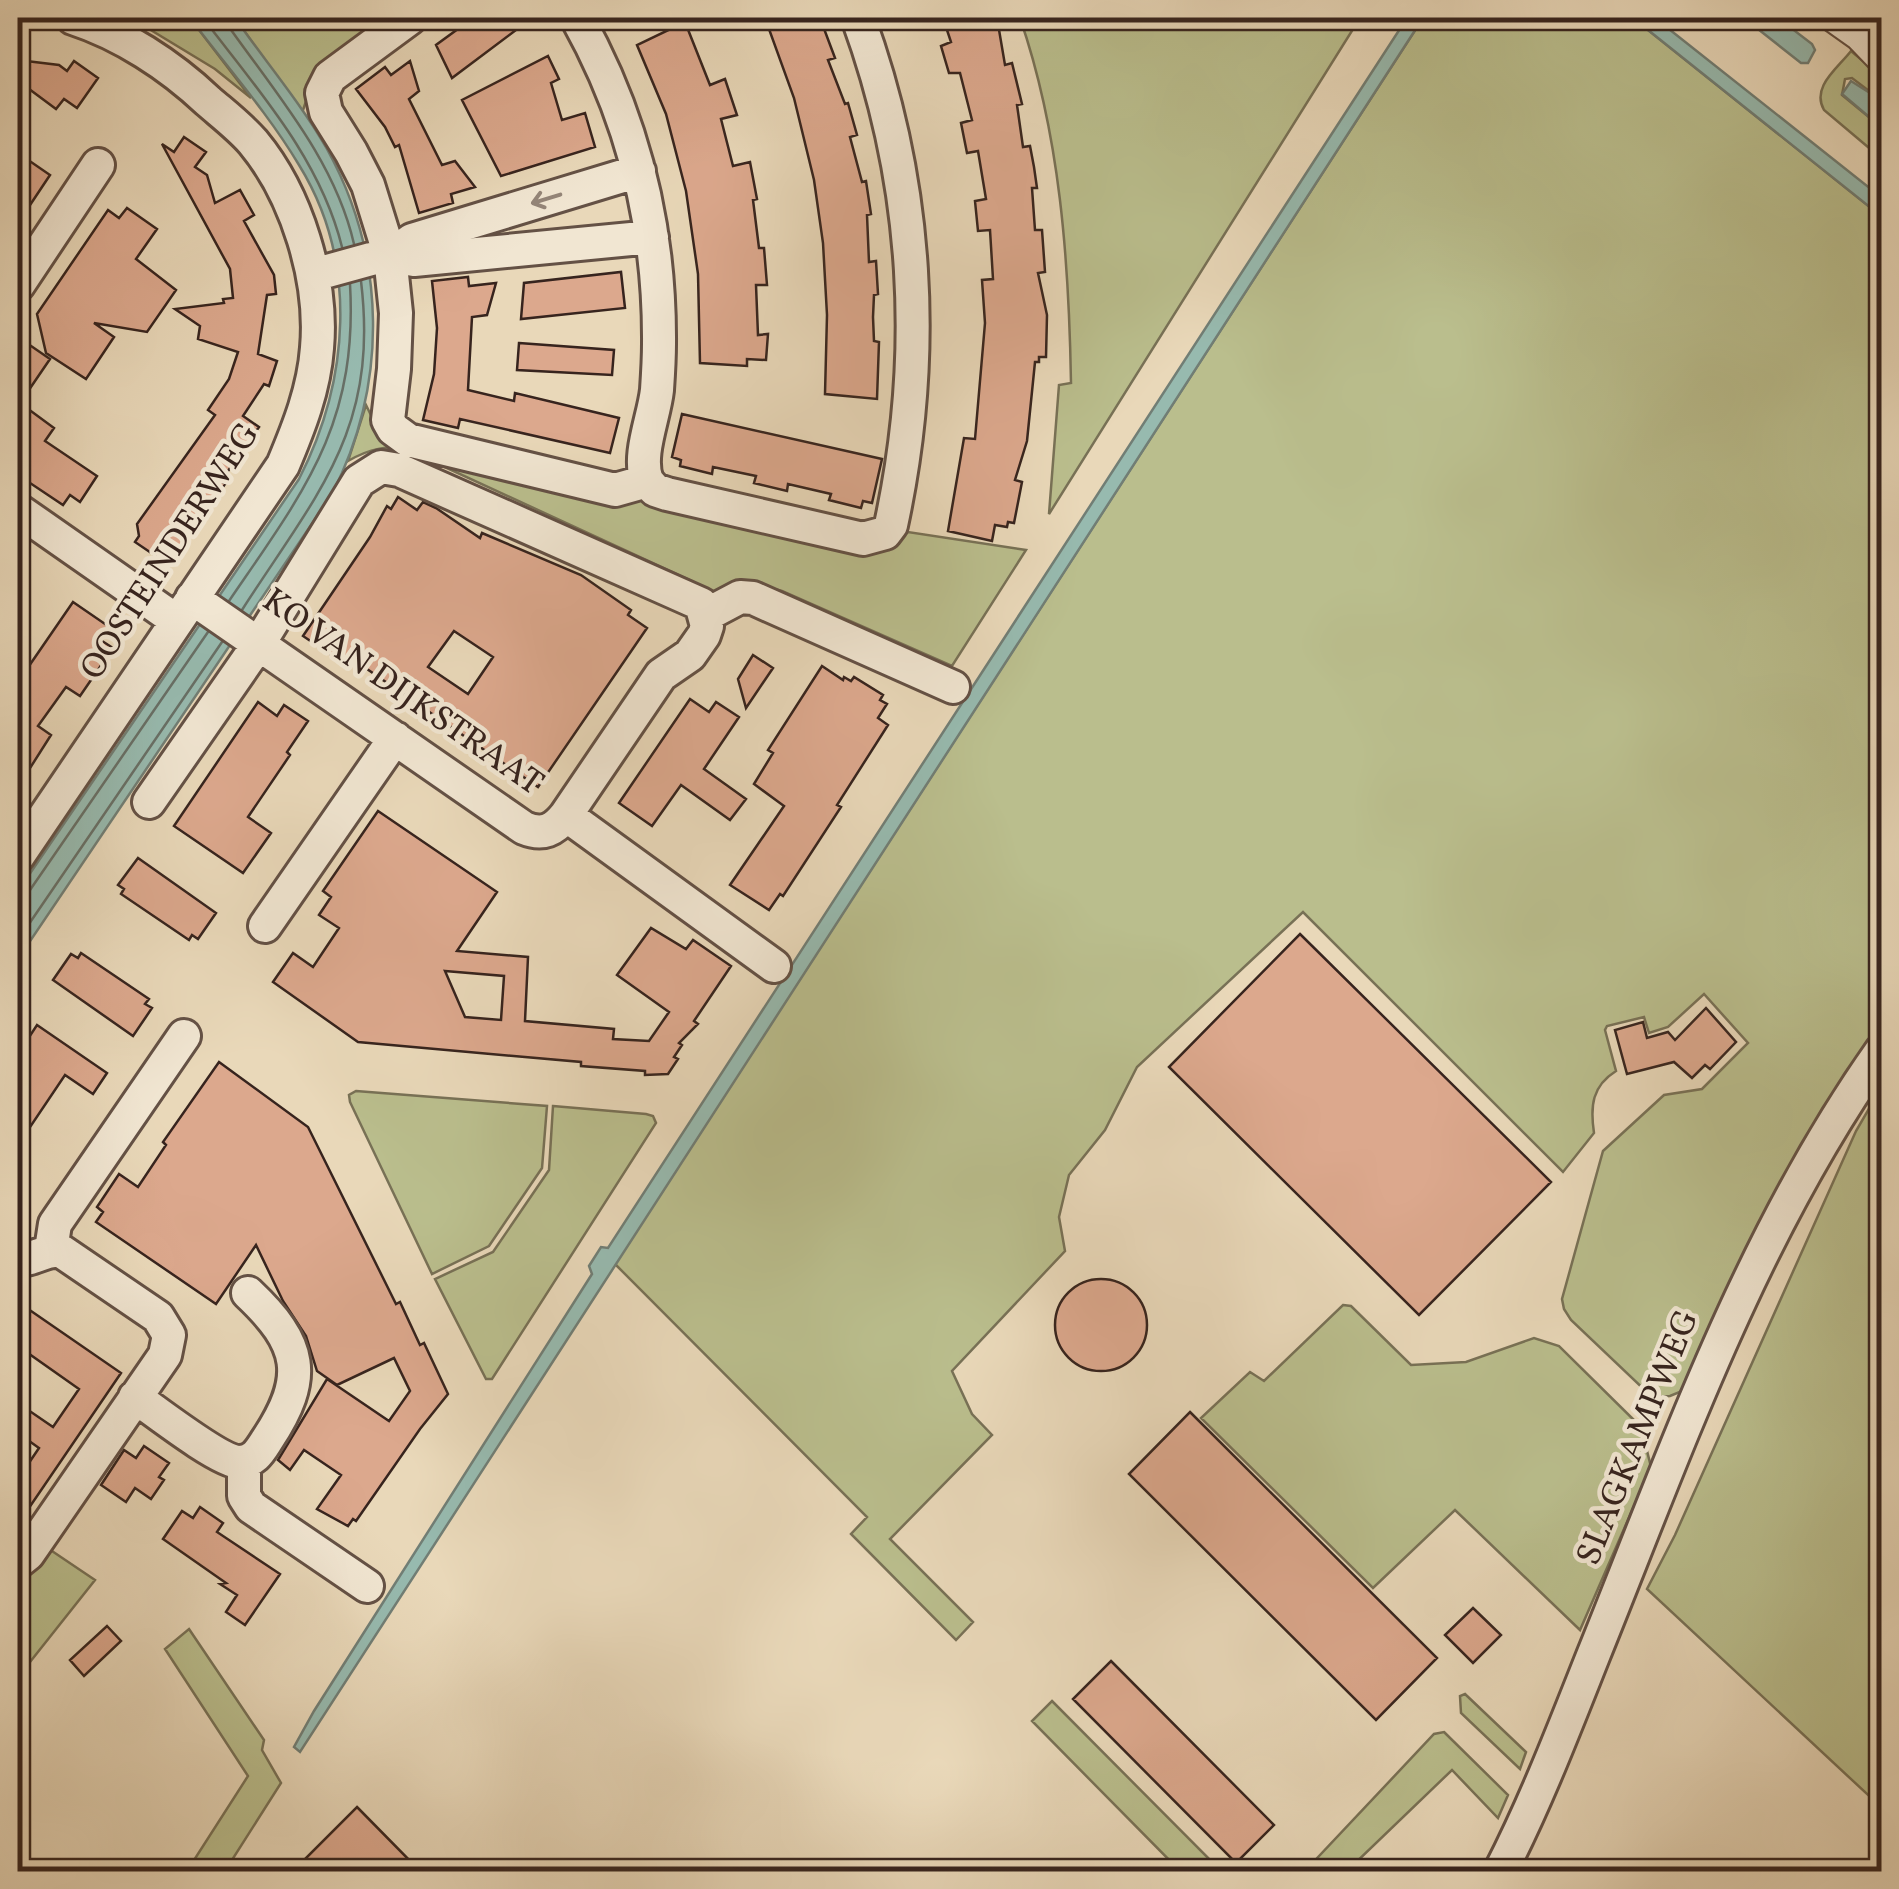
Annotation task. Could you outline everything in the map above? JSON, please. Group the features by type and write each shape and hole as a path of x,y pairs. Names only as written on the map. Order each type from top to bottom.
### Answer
{"street":[{"name":"OOSTEINDERWEG","path":"21,844 192,608 283,465 304,414 318,347 313,275 292,202 253,142 170,69 139,49 72,18"},
{"path":"410,18 326,82 322,93 326,112 368,186 380,257 396,313 388,408 393,430 408,440 615,490 647,481"},
{"path":"577,18 615,95 640,171 652,237 659,344 657,389 643,466 647,481 655,490 667,494 863,539 884,533 890,525 904,462 915,332 912,260 894,133 858,18"},
{"path":"18,285 98,165"},
{"path":"313,275 380,257 412,240 640,171"},
{"path":"380,257 414,260 652,237"},
{"path":"149,802 251,639 359,481 382,467 399,470 702,604 706,615 704,635 690,655 661,676 566,815 774,966"},
{"name":"KO VAN DIJKSTRAAT","path":"18,510 251,639 524,828 544,832 556,827 566,815"},
{"path":"706,615 740,596 754,598 953,687"},
{"path":"264,926 395,738"},
{"path":"51,1250 54,1224 184,1036"},
{"name":"SLAGKAMPWEG","path":"1500,1872 1562,1733 1740,1294 1820,1143 1882,1050"},
{"path":"18,1259 51,1250 69,1256 165,1324 169,1346 28,1554 18,1562"},
{"path":"135,1397 224,1457 244,1462 261,1450 287,1410 295,1379 294,1362 282,1332 248,1293"},
{"path":"244,1462 244,1496 252,1507 366,1586"}],"lane":[{"path":"1825,18 1856,40 1882,66"},
{"path":"1856,40 1874,18"}],"green space":[{"path":"131,18 190,18 251,98 215,69"},
{"path":"235,18 388,18 316,72 302,113"},
{"path":"1020,18 1360,18 1049,514 1059,385 1071,383 1068,291 1053,152 1034,62"},
{"path":"1423,18 1633,18 1881,216 1881,1031 1863,1057 1687,1389 1670,1396 1652,1397 1571,1320 1562,1299 1603,1151 1664,1095 1702,1089 1748,1043 1704,994 1668,1027 1649,1033 1644,1017 1607,1026 1616,1071 1594,1097 1594,1133 1563,1172 1303,912 1137,1067 1105,1130 1069,1175 1059,1217 1065,1251 952,1371 972,1414 992,1435 890,1539 973,1622 956,1640 851,1534 867,1517 615,1264"},
{"path":"1851,51 1881,76 1881,100 1852,78 1845,79 1842,95 1881,127 1881,158 1824,110 1821,102 1827,79"},
{"path":"366,405 384,442 639,495 827,540 889,550 908,532 1026,550 952,666 782,591 762,586 715,600 692,581 410,451 378,449 348,461"},
{"path":"1881,1088 1881,1807 1647,1589 1675,1535 1856,1131"},
{"path":"356,1091 547,1106 542,1168 489,1246 432,1274 350,1102 349,1095"},
{"path":"553,1106 646,1114 653,1116 656,1123 492,1379 486,1379 435,1279 493,1252 549,1170"},
{"path":"1343,1305 1351,1306 1411,1365 1466,1362 1534,1338 1559,1346 1641,1427 1651,1467 1580,1630 1455,1510 1373,1588 1201,1418 1250,1372 1264,1381"},
{"path":"46,1547 95,1580 30,1662 18,1652 18,1575"},
{"path":"189,1629 264,1740 262,1750 281,1783 225,1871 187,1871 248,1776 165,1649"},
{"path":"1465,1694 1526,1752 1520,1769 1461,1713 1460,1696"},
{"path":"1052,1701 1222,1871 1180,1871 1032,1721"},
{"path":"1444,1732 1508,1795 1498,1818 1452,1770 1347,1871 1305,1871 1434,1734"}],"water":[{"path":"190,18 235,18 317,132 347,191 370,277 371,365 363,409 332,494 18,959 18,891 299,479 329,402 337,362 339,281 318,202 274,127"},
{"path":"1407,18 1423,18 300,1752 294,1747 314,1711 592,1274 589,1266 601,1247 608,1248"},
{"path":"1633,18 1655,18 1881,197 1881,216"},
{"path":"1744,18 1778,18 1812,44 1815,50 1808,63 1801,63"},
{"path":"1851,81 1881,100 1881,127 1842,94"}],"building":[{"path":"473,18 532,18 452,78 436,45"},
{"path":"765,18 820,18 835,58 828,60 845,104 848,103 857,135 850,137 862,182 866,181 871,214 867,215 869,262 876,261 878,294 874,295 873,317 874,341 879,342 877,399 825,394 827,315 814,180 794,98"},
{"path":"943,18 997,18 1005,65 1012,63 1022,104 1017,105 1023,147 1030,146 1034,167 1035,230 1042,230 1045,272 1038,273 1047,315 1046,357 1035,362 1027,441 1015,480 1022,482 1014,523 1008,522 1007,527 995,525 992,541 948,531 964,438 975,439 985,323 982,280 993,279 990,230 978,231 975,201 986,199 978,151 967,153 961,123 972,120 960,73 949,73 941,46 951,42"},
{"path":"685,22 710,85 725,79 737,115 721,119 733,166 750,162 757,199 753,200 759,248 764,248 767,285 756,285 758,335 768,334 766,360 747,359 747,366 700,363 698,274 686,191 666,114 637,45"},
{"path":"548,56 559,79 551,83 562,120 585,113 595,147 501,176 462,100"},
{"path":"18,60 59,65 67,71 74,61 98,78 77,108 64,99 56,109 18,85"},
{"path":"410,61 419,91 409,99 442,165 455,161 475,187 451,194 453,203 419,213 399,145 395,147 356,89 385,67 391,75"},
{"path":"184,137 206,152 195,167 207,175 215,203 240,190 254,215 244,221 274,275 276,294 267,295 258,354 277,361 269,386 264,384 243,416 259,427 169,565 135,542 139,536 137,524 215,415 208,410 229,379 238,352 198,339 200,326 175,309 224,303 223,299 233,298 230,269 162,144 174,152"},
{"path":"18,153 50,175 18,223"},
{"path":"127,208 157,229 136,259 176,290 147,332 94,323 114,337 86,379 46,353 37,314 108,210 119,218"},
{"path":"621,272 625,308 521,319 524,283"},
{"path":"468,277 469,286 496,283 487,315 472,317 468,390 514,401 515,393 619,418 610,453 460,419 458,428 423,420 434,374 437,328 432,281"},
{"path":"18,337 50,359 20,403 54,428 45,441 97,476 80,502 70,495 63,505 21,477 28,466 18,459"},
{"path":"519,343 614,350 612,375 517,370"},
{"path":"682,414 882,459 872,503 863,501 861,508 829,500 831,494 788,484 787,491 754,483 756,476 713,467 712,474 680,466 681,460 672,457"},
{"path":"398,497 417,510 423,502 480,538 482,533 581,575 631,610 628,615 647,628 538,787 351,658 346,665 303,636 387,506 391,509","holes":["454,631 493,657 468,694 428,667"]},
{"path":"73,602 108,626 99,639 113,648 80,696 66,687 38,726 51,735 18,787 18,682"},
{"path":"753,655 773,668 746,708 738,679"},
{"path":"822,666 843,680 844,677 851,681 854,677 883,695 880,700 887,704 878,718 888,725 837,805 841,807 783,896 780,894 769,910 730,885 784,806 754,784 773,753 768,750"},
{"path":"690,699 709,712 716,702 739,717 704,769 746,799 730,820 681,785 652,826 619,803"},
{"path":"258,702 277,716 284,705 308,721 248,817 271,833 243,873 174,826"},
{"path":"378,811 497,892 457,951 528,957 525,1021 614,1029 613,1039 649,1041 669,1012 617,975 651,928 686,949 693,940 731,966 694,1021 698,1024 679,1043 682,1045 674,1057 678,1059 668,1074 645,1075 645,1071 581,1066 581,1062 358,1042 273,982 293,953 313,967 339,928 319,915 331,897 323,891","holes":["445,971 504,976 501,1020 465,1017"]},
{"path":"138,858 216,913 198,939 192,935 189,940 121,894 124,889 118,885"},
{"path":"1300,934 1551,1182 1419,1315 1169,1067"},
{"path":"81,953 149,999 145,1004 152,1008 133,1036 53,980 71,954 78,958"},
{"path":"1706,1008 1736,1042 1710,1069 1705,1065 1692,1078 1674,1062 1627,1074 1615,1030 1643,1022 1647,1038 1668,1032 1675,1040"},
{"path":"37,1025 107,1073 93,1094 65,1075 18,1145 18,1054"},
{"path":"219,1062 308,1127 396,1304 400,1302 420,1345 424,1343 448,1394 356,1521 353,1519 348,1526 317,1509 341,1475 304,1450 290,1470 278,1460 327,1379 389,1421 410,1391 394,1358 337,1385 317,1371 306,1336 283,1301 256,1245 216,1304 96,1222 103,1212 97,1207 119,1174 138,1187 166,1145 163,1142"},
{"path":"1101,1279 1119,1282 1134,1292 1144,1307 1144,1343 1134,1358 1119,1368 1101,1371 1083,1368 1068,1358 1058,1343 1055,1325 1058,1307 1068,1292 1083,1282"},
{"path":"18,1302 121,1373 18,1524 18,1479 39,1448 18,1433 18,1403 53,1427 79,1389 18,1346"},
{"path":"1190,1412 1437,1658 1376,1720 1129,1474"},
{"path":"144,1446 169,1463 159,1477 164,1480 151,1499 135,1488 126,1502 101,1485 124,1450 136,1458"},
{"path":"200,1507 223,1523 217,1532 280,1574 245,1625 226,1612 237,1595 220,1584 226,1583 163,1539 182,1511 193,1518"},
{"path":"1473,1608 1501,1635 1473,1663 1445,1635"},
{"path":"107,1626 121,1641 84,1676 70,1660"},
{"path":"1111,1661 1274,1825 1236,1863 1073,1699"},
{"path":"357,1807 421,1872 292,1872"}]}
